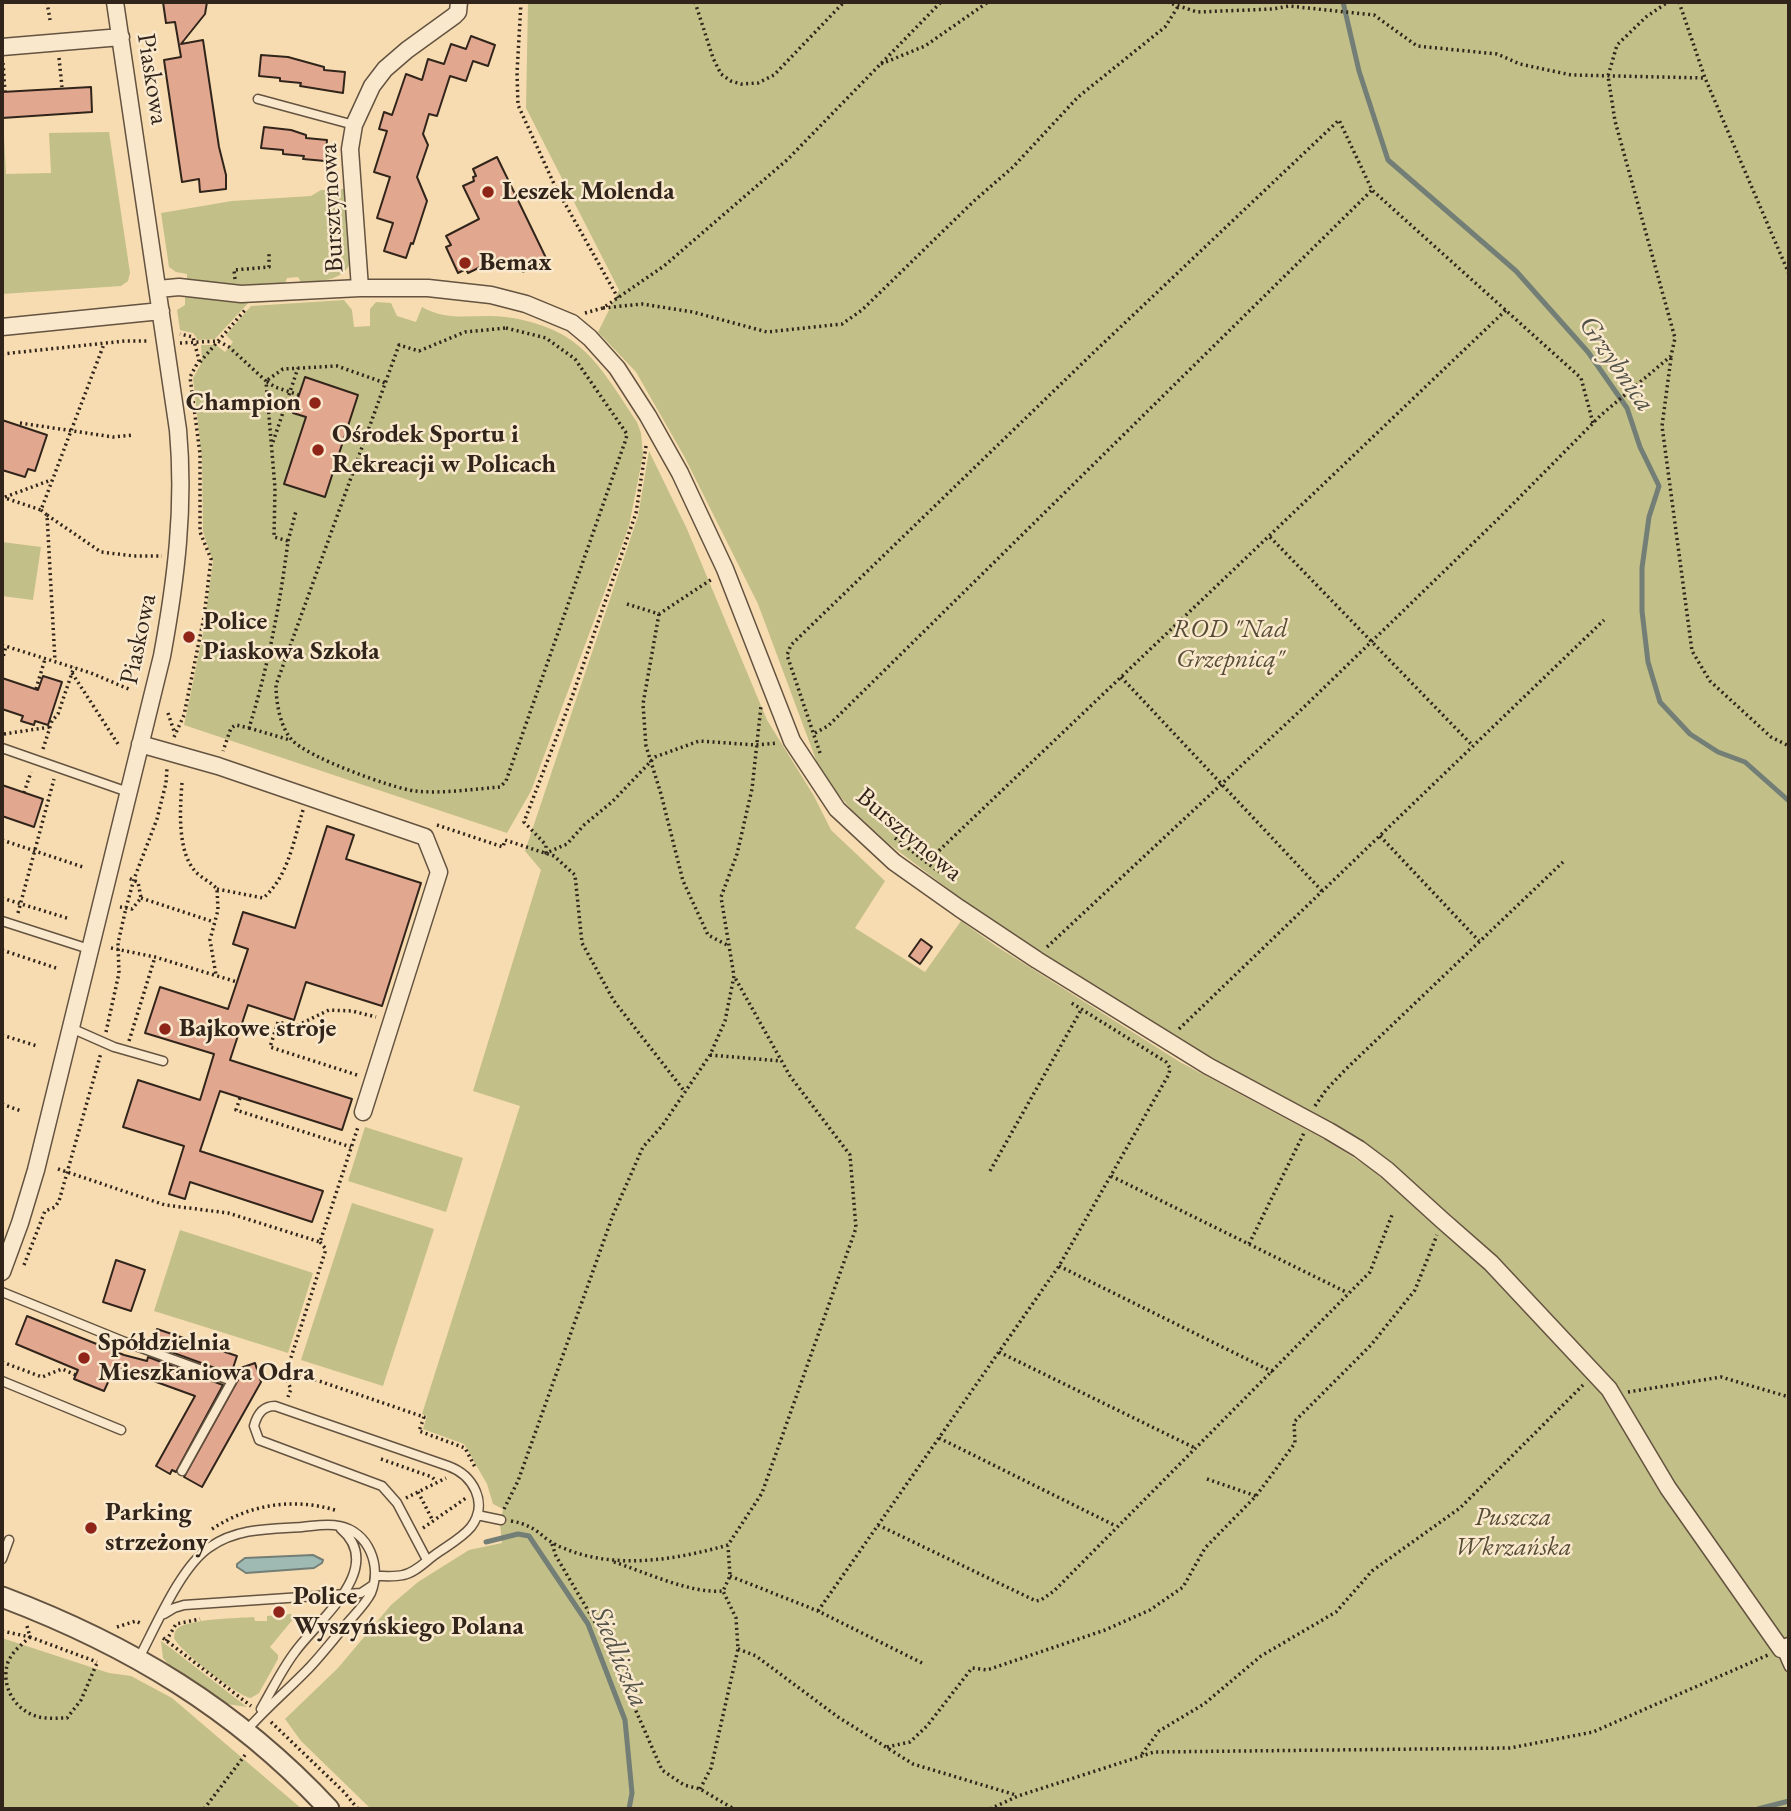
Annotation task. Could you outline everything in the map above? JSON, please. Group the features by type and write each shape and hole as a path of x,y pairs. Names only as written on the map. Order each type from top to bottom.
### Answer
{"street":[{"name":"Piaskowa","path":"3,1264 36,1170 140,744 169,623 181,523 173,339 161,311 115,2"},
{"name":"Bursztynowa","path":"360,288 351,158 354,125 372,86 385,69 454,16 458,12 459,2"},
{"path":"2,55 121,37"},
{"name":"Bursztynowa","path":"158,289 179,287 241,293 293,284 428,288 491,295 552,314 572,323 590,338 617,368 680,473 725,569 765,671 837,809 894,862 1037,960 1171,1044 1359,1149 1443,1220 1491,1263 1609,1389 1668,1488 1785,1648"},
{"path":"2,327 161,311"},
{"path":"140,744 218,766 425,837 439,872 363,1112"},
{"path":"2,1597 73,1626 139,1658 191,1689 251,1733 329,1809"}],"lane":[{"path":"258,99 354,125"},
{"path":"2,748 128,792"},
{"path":"2,921 89,949"},
{"path":"71,1028 126,1050 163,1061"},
{"path":"2,1292 125,1342 232,1381 182,1471"},
{"path":"2,1381 121,1430"},
{"path":"375,1577 405,1575 427,1560 467,1532 477,1515 478,1500 475,1488 458,1470 276,1406 268,1406 260,1412 254,1426 260,1441 375,1482 387,1490 397,1503 427,1560"},
{"path":"477,1515 501,1520"},
{"path":"251,1733 295,1651 354,1577 356,1554 347,1534 332,1525"},
{"path":"139,1658 192,1563 220,1540 245,1532 332,1525 349,1530 365,1542 374,1559 375,1577 368,1598 307,1670 268,1706 251,1733"},
{"path":"2,1559 9,1540"},
{"path":"160,1619 170,1610 184,1605 367,1591 375,1577"},
{"path":"1785,1648 1789,1667"}],"path":[{"path":"47,2 50,20"},
{"path":"521,2 518,105 554,184 618,298"},
{"path":"695,2 721,74 741,84 758,83 774,75 844,2"},
{"path":"603,308 664,266 788,159 941,2"},
{"path":"880,65 925,46 988,2"},
{"path":"1167,2 1197,12 1289,6 1374,15 1417,46 1497,54 1520,64 1571,75 1704,78"},
{"path":"1668,2 1646,17 1617,45 1608,76 1615,121 1675,338 1662,426 1692,651 1710,681 1771,737 1789,746"},
{"path":"1679,2 1704,78 1789,274"},
{"path":"583,314 603,308 642,304 693,312 767,332 842,324 862,310 974,201 1013,167 1078,97 1165,27 1178,5"},
{"path":"2,55 5,92"},
{"path":"59,58 62,86"},
{"path":"823,764 787,654 791,645 1339,120 1373,190 1581,377 1594,422"},
{"path":"546,853 567,844 655,757 699,741 756,745 800,739 828,726 1373,190"},
{"path":"238,270 267,269 270,265 269,254"},
{"path":"184,383 251,303"},
{"path":"920,868 1506,310"},
{"path":"218,766 231,728 236,725 291,740 344,768 415,791 500,787 506,781 627,434 575,359 546,338 506,328 465,332 419,351 399,345 276,685 276,707 291,740"},
{"path":"173,339 181,333 189,334 197,342 199,360 191,377 200,454 200,532 211,559 204,617 184,715 175,734 174,752"},
{"path":"2,354 173,339 218,341 229,347 266,381 299,396"},
{"path":"41,510 104,344"},
{"path":"1045,948 1372,641 1601,415 1671,356"},
{"path":"266,381 284,369 337,366 385,383"},
{"path":"272,444 298,368"},
{"path":"266,381 275,488 274,537 288,541"},
{"path":"546,853 546,845 523,822 572,697 636,513 645,459 648,416"},
{"path":"20,423 113,437 133,435"},
{"path":"3,497 52,479"},
{"path":"3,497 41,510 101,552 165,556"},
{"path":"248,728 269,658 288,541 296,510"},
{"path":"47,516 55,661"},
{"path":"1270,537 1473,746"},
{"path":"725,569 659,614 643,704 646,746 683,881 708,936 729,946"},
{"path":"627,604 659,614"},
{"path":"1184,1037 1176,1032 1604,620"},
{"path":"2,661 4,646 74,667 131,690"},
{"path":"36,689 46,659"},
{"path":"24,793 50,727 58,714 74,667"},
{"path":"723,1591 730,1576 728,1545 762,1493 856,1228 850,1155 781,1060 734,976 729,946 721,897 737,854 752,789 765,671"},
{"path":"72,673 118,744"},
{"path":"1121,677 1322,891"},
{"path":"46,1211 55,1207 59,1201 69,1172 104,1042 119,973 119,950 126,908 157,819 174,752 175,734 168,713"},
{"path":"2,735 50,727"},
{"path":"17,926 19,903 58,768"},
{"path":"182,783 180,814 184,848 195,871 217,889 263,898 271,891 284,869 308,796"},
{"path":"439,825 503,847 505,840 546,853 554,856 575,875 582,943 614,1001 685,1092"},
{"path":"888,833 948,878"},
{"path":"1380,836 1479,941"},
{"path":"2,841 83,867"},
{"path":"1310,1113 1326,1090 1346,1069 1563,862"},
{"path":"121,907 132,909 141,898 138,882 128,878"},
{"path":"216,975 209,940 218,910 217,889"},
{"path":"2,898 70,919"},
{"path":"141,898 214,922"},
{"path":"1040,945 1056,956"},
{"path":"111,948 155,957 237,982"},
{"path":"2,950 56,968"},
{"path":"126,1050 155,957"},
{"path":"723,1591 713,1592 680,1584 609,1560 578,1554 551,1542 532,1526 501,1520 518,1481 613,1215 643,1147 662,1126 710,1055 725,1021 734,976"},
{"path":"373,1080 270,1047 278,1022 296,1026 329,1010 352,1011 392,1021"},
{"path":"990,1171 1081,1010"},
{"path":"2,1035 37,1046"},
{"path":"710,1055 781,1060"},
{"path":"818,1611 1059,1266 1170,1068"},
{"path":"240,1098 236,1110 351,1147"},
{"path":"2,1104 21,1111"},
{"path":"320,1242 363,1112"},
{"path":"1248,1244 1306,1130"},
{"path":"58,1169 165,1205 228,1213 320,1242 325,1252 285,1376 291,1389"},
{"path":"1111,1177 1348,1293"},
{"path":"878,1525 1036,1601 1041,1600 1054,1591 1370,1272 1392,1215"},
{"path":"887,1747 910,1742 972,1668 987,1670 1105,1630 1150,1610 1182,1587 1205,1548 1256,1496 1295,1443 1294,1422 1371,1345 1415,1290 1443,1220"},
{"path":"1059,1266 1273,1372"},
{"path":"999,1352 1196,1449"},
{"path":"2,1362 42,1377 62,1369 76,1375"},
{"path":"287,1370 424,1417"},
{"path":"1142,1754 1159,1731 1204,1704 1261,1656 1336,1612 1372,1571 1460,1508 1595,1374"},
{"path":"1609,1389 1622,1393 1721,1377 1789,1397"},
{"path":"939,1438 1117,1526"},
{"path":"381,1459 432,1477 437,1482"},
{"path":"397,1503 437,1482 452,1478"},
{"path":"1207,1479 1256,1496"},
{"path":"465,1490 468,1504"},
{"path":"417,1492 433,1521"},
{"path":"424,1534 422,1529 467,1497"},
{"path":"551,1542 556,1556 603,1636 662,1770 684,1785 700,1789 734,1809"},
{"path":"609,1560 645,1562 705,1552 728,1545"},
{"path":"730,1576 818,1611 922,1663"},
{"path":"700,1789 712,1768 738,1649 736,1618 723,1591"},
{"path":"166,1641 176,1625 200,1619"},
{"path":"2,1631 30,1637 9,1659 5,1671 6,1687 15,1704 39,1717 67,1718 81,1700 97,1663"},
{"path":"990,1809 1018,1796 1142,1754 1175,1750 1308,1752 1510,1748 1593,1732 1785,1648"},
{"path":"738,1649 756,1656 838,1717 913,1763 1018,1796"},
{"path":"204,1809 251,1733"}],"green space":[{"path":"528,2 1789,2 1789,1809 371,1809 301,1741 285,1719 338,1668 391,1605 418,1582 469,1550 502,1543 500,1524 503,1509 493,1504 487,1484 464,1444 423,1429 427,1416 422,1414 520,1106 473,1091 541,870 525,851 638,516 649,451 687,529 767,720 814,796 831,830 885,881 855,928 925,972 961,921 1180,1062 1329,1142 1368,1167 1410,1201 1442,1212 1364,1143 1171,1035 1085,982 963,900 889,844 851,809 822,776 758,604 684,456 636,372 598,332 619,290 526,108"},
{"path":"109,132 130,273 128,281 121,286 2,294 2,136 6,174 51,173 49,133"},
{"path":"346,189 352,260 343,273 331,279 301,282 298,277 287,278 285,283 239,285 187,279 187,274 176,272 169,267 161,213 232,201 311,196 321,190"},
{"path":"185,297 250,301 215,339 198,340 193,333 180,330 177,310 185,305"},
{"path":"344,300 352,310 354,327 370,326 370,309 376,302 391,303 397,316 416,322 422,307 442,315 506,317 532,322 553,330 585,351 598,366 637,422 641,433 643,455 629,526 531,791 507,833 184,725 203,634 213,561 203,532 202,460 193,378 202,362 201,345 216,345 225,352 233,342 226,335 251,306"},
{"path":"2,542 41,547 33,600 2,596"},
{"path":"365,1127 463,1158 446,1212 348,1181"},
{"path":"352,1203 434,1229 383,1386 301,1360"},
{"path":"180,1230 313,1273 288,1353 154,1311"},
{"path":"291,1614 294,1618 270,1647 278,1655 278,1659 259,1693 251,1698 234,1690 210,1672 174,1638 178,1628 192,1623 254,1617 255,1621 267,1621 267,1616"},
{"path":"2,1638 109,1673 131,1676 172,1698 302,1809 2,1809"},
{"path":"161,1641 247,1707 227,1704 171,1667 163,1658"}],"water":[{"path":"313,1555 323,1560 314,1568 246,1573 237,1567 245,1558"}],"building":[{"path":"163,2 207,2 205,14 181,44 203,40 219,147 226,175 226,189 200,192 199,179 182,182 164,60 181,57 175,22 166,23"},
{"path":"471,36 495,45 488,66 473,61 466,81 450,76 437,116 429,114 423,134 428,145 417,177 427,201 413,244 411,243 406,258 384,251 393,223 377,218 390,177 374,172 387,131 379,129 384,112 392,115 406,74 422,80 428,59 444,64 451,44 466,49"},
{"path":"261,55 288,57 324,67 324,70 345,72 343,93 300,86 301,83 280,81 280,78 259,76"},
{"path":"91,87 92,112 2,118 2,92"},
{"path":"264,127 291,130 306,135 306,138 327,140 325,161 283,154 283,150 261,148"},
{"path":"497,157 547,260 523,272 520,265 516,267 515,264 504,269 499,258 468,273 466,269 458,273 446,247 451,245 446,236 479,219 463,186 474,181 473,177 476,176 473,169"},
{"name":"Ośrodek Sportu i Rekreacji w Policach","path":"305,377 358,395 325,497 284,484 306,417 293,413"},
{"path":"2,420 47,435 35,471 28,469 25,477 2,470"},
{"path":"43,676 62,682 48,725 21,721 23,716 2,709 2,678 38,690"},
{"path":"2,785 43,799 34,827 2,816"},
{"path":"327,826 354,835 346,859 421,883 382,1006 306,982 294,1020 248,1005 230,1060 352,1099 342,1130 220,1091 200,1151 323,1191 312,1222 190,1182 185,1199 169,1194 184,1146 123,1127 138,1080 200,1100 214,1054 145,1033 160,987 228,1009 248,949 233,944 243,912 295,928"},
{"path":"921,939 932,947 920,964 909,956"},
{"path":"116,1260 145,1270 131,1311 103,1302"},
{"path":"27,1316 124,1355 147,1361 148,1357 223,1385 176,1472 172,1470 170,1474 156,1466 195,1396 115,1367 104,1391 74,1379 78,1370 16,1344"},
{"path":"157,1329 237,1356 232,1371 255,1363 261,1382 202,1487 184,1477 238,1380 234,1375 152,1345"}],"waterway":[{"name":"Grzybnica","path":"1343,2 1359,71 1388,160 1516,271 1588,352 1627,408 1640,447 1659,486 1649,517 1642,568 1642,611 1648,662 1660,702 1690,734 1718,752 1745,762 1789,801"},
{"name":"Siedliczka","path":"486,1542 518,1534 529,1536 588,1624 625,1720 632,1793 629,1809"},
{"path":"1758,1809 1789,1801"}],"place":[{"name":"Leszek Molenda","path":"488,192"},
{"name":"Bemax","path":"465,263"},
{"name":"Champion","path":"315,403"},
{"name":"Ośrodek Sportu i Rekreacji w Policach","path":"318,450"},
{"name":"Police Piaskowa Szkoła","path":"189,637"},
{"name":"Bajkowe stroje","path":"165,1029"},
{"name":"Spółdzielnia Mieszkaniowa Odra","path":"84,1358"},
{"name":"Parking strzeżony","path":"91,1528"},
{"name":"Police Wyszyńskiego Polana","path":"279,1612"}],"park label":[{"name":"ROD \"Nad Grzepnicą\"","path":"1230,645"},
{"name":"Puszcza Wkrzańska","path":"1513,1533"}]}
